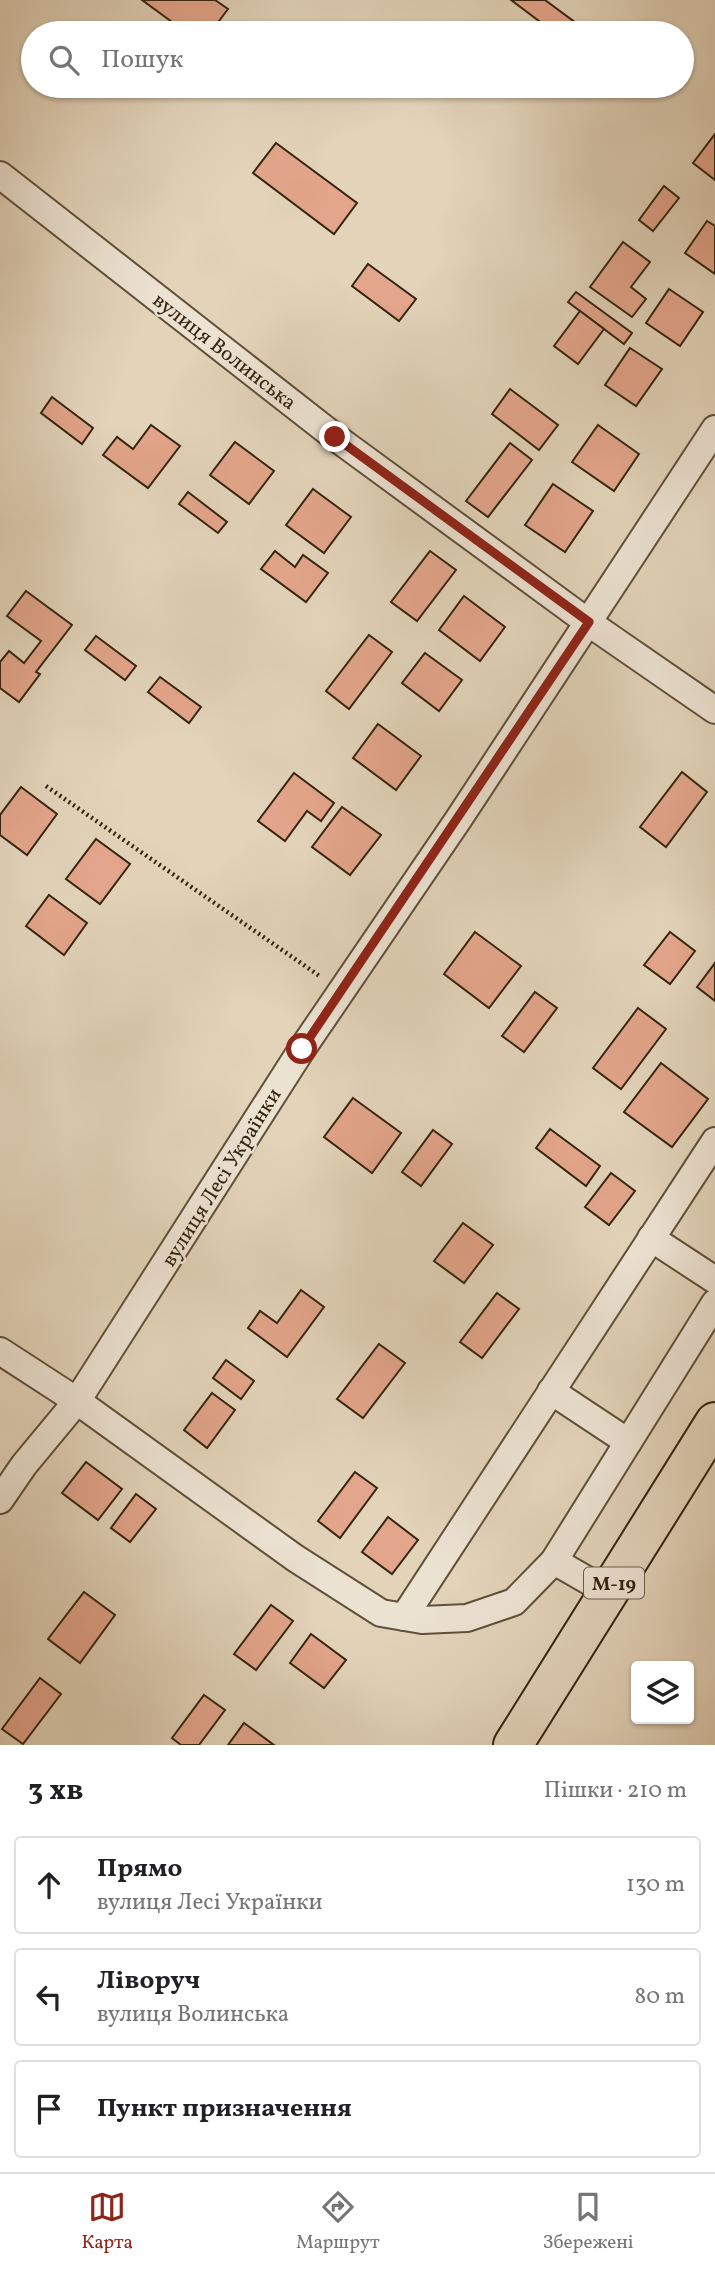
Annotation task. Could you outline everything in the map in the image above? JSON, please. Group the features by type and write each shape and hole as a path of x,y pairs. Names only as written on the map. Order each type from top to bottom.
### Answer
{"highway":[{"name":"М-19","path":"513,1745 715,1422"}],"street":[{"name":"вулиця Волинська","path":"0,174 335,437 715,710"},
{"name":"вулиця Лесі Українки","path":"0,1500 24,1465 77,1402 341,991 715,429"},
{"path":"404,1617 715,1141"},
{"path":"651,1238 715,1280"},
{"path":"0,1351 77,1402 295,1558 381,1613 422,1620 467,1618 514,1602 554,1561 715,1303"},
{"path":"551,1391 628,1442"},
{"path":"554,1561 608,1592"}],"path":[{"path":"46,786 341,991"}],"building":[{"path":"142,0 215,0 228,9 219,21 171,21"},
{"path":"511,0 545,0 573,21 539,21"},
{"path":"715,134 715,180 693,163"},
{"path":"276,143 357,203 334,234 253,173"},
{"path":"664,186 679,198 653,231 639,220"},
{"path":"707,221 715,226 715,274 685,253"},
{"path":"623,242 650,262 631,287 646,299 632,317 590,287"},
{"path":"368,264 416,299 399,321 352,286"},
{"path":"669,289 703,312 680,346 646,323"},
{"path":"576,292 632,333 624,344 568,302"},
{"path":"580,311 604,329 578,364 554,346"},
{"path":"630,348 662,369 636,406 605,385"},
{"path":"510,389 558,425 539,450 492,414"},
{"path":"52,397 93,428 82,444 41,413"},
{"path":"151,425 180,446 148,488 103,455 117,437 133,449"},
{"path":"598,425 639,454 614,491 572,462"},
{"path":"235,442 274,471 249,504 210,475"},
{"path":"510,443 532,460 488,517 466,501"},
{"path":"553,484 593,511 565,552 525,525"},
{"path":"313,489 351,517 324,553 286,525"},
{"path":"188,492 227,522 218,533 179,504"},
{"path":"275,551 295,567 303,555 328,573 306,602 261,569"},
{"path":"430,551 456,570 417,621 391,602"},
{"path":"26,591 72,625 36,672 40,674 19,702 0,688 0,662 9,651 24,663 41,641 7,616"},
{"path":"464,596 505,627 480,661 439,630"},
{"path":"369,635 392,652 349,709 326,691"},
{"path":"96,636 136,666 125,680 85,650"},
{"path":"425,653 462,680 439,711 402,683"},
{"path":"160,677 201,707 189,723 148,692"},
{"path":"378,724 421,756 396,790 353,758"},
{"path":"682,772 707,792 666,847 640,827"},
{"path":"294,773 334,803 321,821 307,811 285,841 258,821"},
{"path":"21,787 57,814 27,855 0,835 0,815"},
{"path":"342,807 381,835 350,875 312,847"},
{"path":"96,839 130,864 100,904 66,879"},
{"path":"49,895 87,923 64,955 26,926"},
{"path":"475,932 521,966 489,1008 444,974"},
{"path":"670,932 695,951 670,984 644,965"},
{"path":"715,963 715,1001 697,987"},
{"path":"535,992 557,1008 524,1052 502,1036"},
{"path":"638,1008 666,1029 621,1089 593,1068"},
{"path":"661,1063 708,1099 672,1147 624,1112"},
{"path":"353,1098 401,1133 372,1173 324,1137"},
{"path":"550,1129 600,1166 586,1186 536,1148"},
{"path":"433,1130 452,1144 421,1186 402,1172"},
{"path":"611,1173 635,1191 609,1225 585,1207"},
{"path":"463,1223 493,1245 464,1283 434,1261"},
{"path":"301,1290 324,1307 287,1357 248,1328 260,1311 277,1323"},
{"path":"497,1293 519,1309 482,1358 460,1342"},
{"path":"379,1344 405,1363 363,1418 337,1399"},
{"path":"226,1360 254,1381 241,1399 213,1378"},
{"path":"212,1393 235,1410 207,1448 184,1430"},
{"path":"86,1462 122,1489 98,1520 62,1493"},
{"path":"355,1472 377,1488 340,1538 318,1521"},
{"path":"136,1494 156,1509 130,1542 111,1528"},
{"path":"388,1517 418,1540 392,1574 362,1552"},
{"path":"84,1592 115,1615 80,1663 48,1639"},
{"path":"271,1605 293,1621 256,1670 234,1654"},
{"path":"311,1634 346,1660 324,1688 290,1663"},
{"path":"40,1678 61,1694 23,1744 2,1729"},
{"path":"204,1695 225,1710 199,1745 181,1745 172,1738"},
{"path":"244,1723 274,1745 228,1745"}],"route":[{"path":"302,1049 589,622 335,437"}]}
